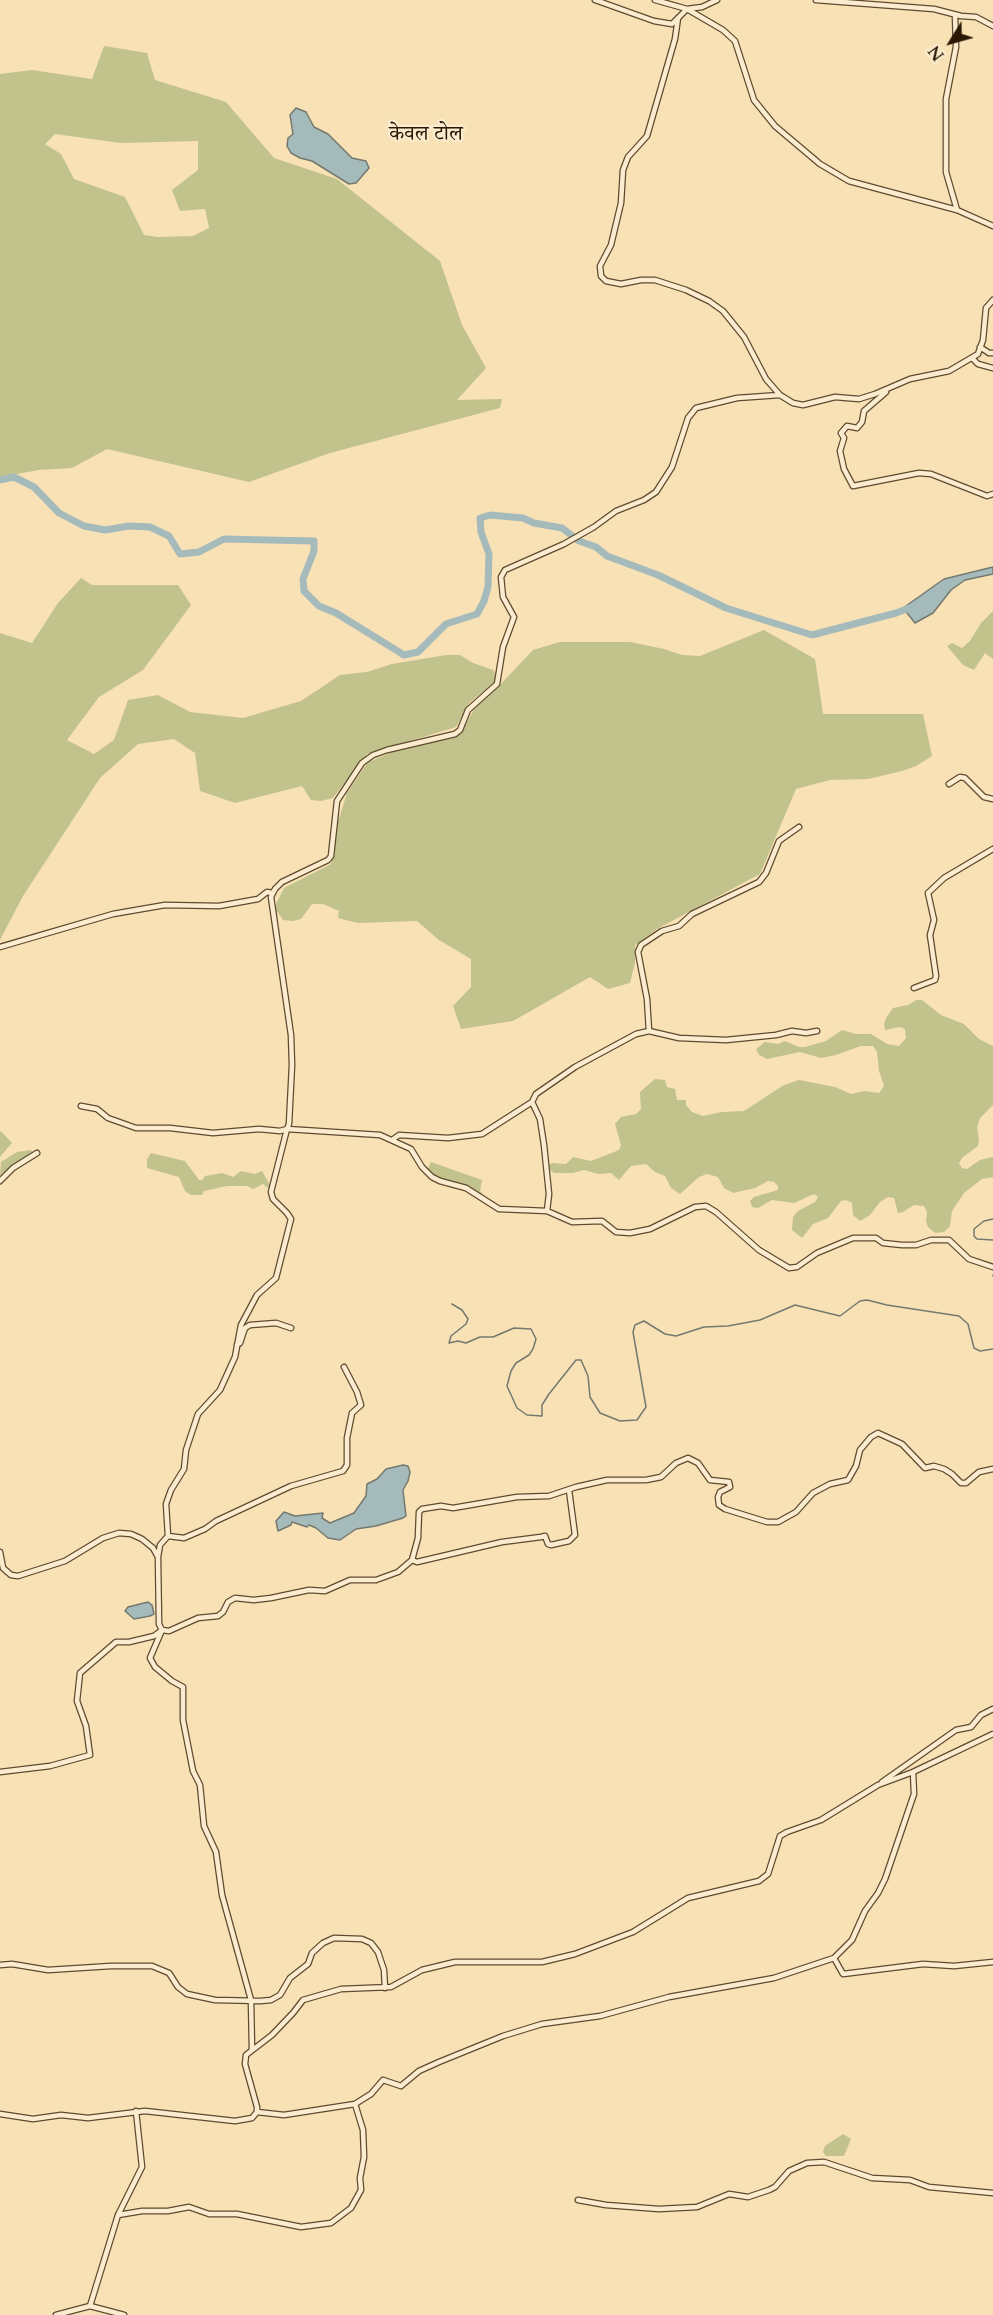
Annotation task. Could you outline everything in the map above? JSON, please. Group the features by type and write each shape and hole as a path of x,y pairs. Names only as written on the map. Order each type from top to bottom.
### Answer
{"street":[{"path":"595,0 654,21 672,24 687,9 702,7 717,0"},
{"path":"655,0 687,9 723,30 735,41 754,100 775,126 820,164 849,181 957,210 993,226"},
{"path":"816,0 934,9 955,15 976,17 993,26"},
{"path":"955,15 956,47 946,99 946,172 957,210"},
{"path":"678,18 675,39 647,136 628,157 623,170 621,203 611,245 600,266 600,273 606,281 621,284 655,280 686,290 709,301 723,311 744,337 766,379 780,394 793,403 803,405 835,397 859,399 910,380 950,371 978,354 983,339 986,308 993,300"},
{"path":"980,347 993,354"},
{"path":"972,358 978,364 993,368"},
{"path":"890,388 864,411 862,422 857,428 847,426 841,433 844,438 840,451 844,469 853,486 919,473 931,474 987,496 993,494"},
{"path":"252,2050 251,2000 222,1895 216,1852 204,1826 200,1785 193,1771 183,1720 183,1687 155,1667 150,1658 162,1630 159,1624 158,1557 160,1545 168,1536 166,1504 171,1490 184,1469 186,1450 194,1424 202,1408 220,1390 235,1357 241,1325 259,1292 276,1280 291,1224 290,1216 273,1199 271,1192 289,1124 292,1065 291,1035 272,893 282,882 328,860 331,856 337,801 362,763 373,755 387,750 454,734 460,730 468,710 497,684 503,647 514,617 503,597 501,577 505,570 564,544 616,511 644,500 656,492 672,467 688,418 696,408 737,398 780,394"},
{"path":"949,784 957,778 965,778 984,797 993,799"},
{"path":"649,1031 647,999 638,952 641,945 662,931 679,926 692,914 711,907 740,889 759,882 766,873 779,841 799,827"},
{"path":"914,988 935,980 936,976 930,935 934,918 928,893 944,878 993,849"},
{"path":"0,947 113,914 165,905 219,906 258,899 267,892 272,893"},
{"path":"392,1140 399,1135 448,1138 482,1134 532,1102 536,1094 575,1067 636,1034 649,1031 680,1038 726,1040 776,1035 792,1031 806,1033 817,1031"},
{"path":"532,1102 540,1119 544,1145 549,1194 547,1211"},
{"path":"81,1106 97,1109 108,1118 136,1128 170,1128 213,1133 287,1129 375,1134 411,1149 422,1167 432,1177 466,1188 499,1209 547,1211 572,1222 602,1221 608,1224 613,1231 630,1233 658,1227 695,1208 706,1206 759,1250 789,1268 797,1267 818,1253 853,1238 876,1238 883,1243 902,1245 916,1245 931,1240 948,1240 969,1259 992,1267"},
{"path":"0,1181 13,1168 37,1153"},
{"path":"237,1345 240,1343 245,1328 250,1325 276,1323 291,1328"},
{"path":"168,1536 184,1538 291,1486 343,1471 347,1465 347,1438 352,1413 361,1405 344,1367"},
{"path":"0,1772 50,1766 90,1755 86,1726 77,1701 81,1672 116,1642 129,1642 154,1636 162,1630 176,1630 184,1623 198,1618 218,1616 228,1602 235,1598 254,1600 309,1590 326,1591 350,1580 382,1579 405,1568 412,1560 418,1538 419,1512 422,1509 441,1506 453,1508 518,1497 549,1496 608,1480 646,1480 661,1477 676,1463 688,1458 698,1463 710,1480 729,1482 730,1487 720,1492 718,1497 720,1505 725,1509 767,1522 778,1522 796,1512 813,1493 848,1480 856,1466 860,1450 876,1434 902,1444 922,1467 934,1466 944,1469 961,1484 966,1483 979,1472 993,1469"},
{"path":"412,1560 417,1562 502,1542 545,1536 548,1544 551,1545 569,1541 575,1535 569,1490"},
{"path":"0,1552 1,1570 18,1576 65,1561 119,1533 131,1534 142,1539 153,1548 158,1557"},
{"path":"0,2114 33,2120 61,2115 88,2118 136,2111 235,2121 252,2118 257,2112 254,2092 245,2064 246,2055 272,2035 306,1998 341,1989 385,1988 397,1985 436,1965 455,1962 536,1962 575,1954 633,1932 688,1898 759,1881 768,1874 772,1867 780,1836 796,1827 821,1820 878,1785 956,1730 971,1727 981,1715 993,1709"},
{"path":"878,1785 912,1772 993,1734"},
{"path":"257,2112 284,2115 355,2104 371,2094 383,2080 401,2086 419,2071 502,2036 542,2024 600,2016 669,1997 774,1978 834,1958 852,1940 865,1911 885,1879 914,1794 912,1772"},
{"path":"0,1965 12,1964 48,1970 152,1966 169,1973 177,1987 187,1994 215,2001 271,2000 280,1995 290,1978 308,1964 316,1949 334,1938 362,1939 375,1947 384,1970 385,1988"},
{"path":"834,1958 843,1974 923,1965 954,1966 993,1962"},
{"path":"118,2215 189,2207 209,2214 237,2214 302,2227 331,2223 351,2208 362,2190 360,2178 364,2157 363,2130 355,2104"},
{"path":"90,2306 118,2215 142,2167 136,2111"},
{"path":"578,2199 606,2205 639,2208 697,2207 729,2194 748,2197 769,2190 775,2187 789,2171 813,2162 825,2162 872,2178 910,2180 929,2187 993,2193"},
{"path":"56,2315 90,2306 124,2315"}],"green space":[{"path":"104,46 147,53 155,80 226,102 274,158 337,179 440,261 462,325 486,368 457,400 502,399 500,408 330,453 249,482 107,449 72,468 39,470 0,477 0,74 32,70 92,79","holes":["55,134 121,143 198,141 198,170 172,190 180,211 205,209 209,228 193,236 144,235 125,197 74,179 61,154 45,144"]},
{"path":"81,578 92,585 178,585 191,605 143,670 99,697 67,740 94,754 114,740 128,700 158,695 190,712 243,718 301,701 340,675 367,672 392,664 446,655 460,655 473,663 493,670 497,676 495,682 469,703 456,727 367,754 333,798 321,801 311,800 302,786 235,803 200,791 195,753 174,739 138,744 100,778 23,896 0,940 0,633 32,643 58,603"},
{"path":"993,611 993,659 985,653 974,670 963,665 947,646 952,643 962,648"},
{"path":"764,630 815,659 823,714 923,714 932,756 902,771 868,779 830,780 796,789 760,874 657,929 635,945 635,963 630,983 608,989 590,977 513,1021 461,1029 453,1006 471,987 471,959 439,940 417,921 358,923 338,918 339,911 323,904 312,904 301,919 293,921 283,920 276,910 276,904 284,888 331,864 338,822 347,793 368,762 395,751 442,738 450,739 462,732 475,707 498,687 533,650 560,642 630,642 682,655 700,656"},
{"path":"916,1000 922,1000 941,1015 964,1024 979,1039 993,1046 993,1105 980,1118 977,1127 978,1146 963,1157 959,1163 962,1168 967,1169 980,1160 993,1157 993,1177 982,1179 964,1193 952,1211 950,1226 944,1232 935,1233 928,1227 927,1212 924,1206 914,1205 898,1213 894,1198 888,1197 880,1202 870,1215 860,1221 853,1215 852,1203 846,1200 841,1201 828,1218 813,1224 802,1238 792,1230 793,1217 798,1211 815,1202 818,1197 814,1194 794,1203 772,1200 758,1208 752,1207 750,1201 754,1197 778,1190 774,1182 768,1181 755,1188 733,1193 724,1188 718,1177 707,1174 699,1177 680,1194 671,1188 665,1176 655,1172 646,1164 631,1166 619,1180 611,1173 598,1174 584,1170 573,1173 554,1173 550,1170 549,1165 552,1163 566,1164 573,1157 591,1161 619,1150 621,1145 615,1124 621,1117 636,1114 641,1109 640,1092 655,1079 665,1080 667,1087 675,1089 677,1100 686,1100 686,1105 692,1112 703,1116 744,1111 784,1085 799,1080 835,1087 851,1094 864,1091 879,1093 884,1086 879,1071 877,1052 873,1046 861,1046 821,1058 800,1052 767,1059 759,1055 756,1049 765,1042 778,1044 785,1041 805,1047 826,1041 842,1030 856,1034 871,1034 887,1044 899,1046 906,1038 905,1029 900,1027 885,1030 886,1018 893,1008 908,1005"},
{"path":"0,1132 12,1143 0,1157"},
{"path":"31,1150 33,1154 0,1176 1,1162 17,1152"},
{"path":"151,1153 185,1161 199,1180 205,1176 222,1173 233,1177 241,1171 255,1174 262,1171 270,1185 268,1188 263,1184 253,1189 247,1186 227,1186 204,1191 202,1195 191,1195 185,1191 179,1177 147,1168 147,1159"},
{"path":"431,1162 482,1180 480,1191 482,1197 473,1189 439,1181 427,1171"},
{"path":"843,2134 851,2139 844,2156 826,2156 823,2152 825,2146"}],"shaded area":[{"path":"296,108 306,112 314,127 328,134 352,158 366,161 369,168 356,183 349,184 312,161 291,153 287,146 288,138 293,134 290,115"},
{"path":"993,567 993,574 965,580 951,590 933,613 915,623 903,608 944,579"},
{"path":"408,1466 410,1472 403,1490 406,1516 403,1518 356,1529 340,1540 328,1538 309,1525 307,1527 292,1522 291,1525 278,1531 276,1521 284,1512 295,1516 323,1513 322,1518 330,1523 354,1513 366,1496 367,1484 377,1479 386,1469"},
{"path":"148,1602 152,1605 154,1614 150,1616 134,1619 125,1611 128,1607"}],"waterway":[{"path":"0,480 14,477 34,487 59,513 84,526 105,530 129,526 150,527 169,536 180,554 199,552 224,539 314,541 314,551 303,579 304,591 319,606 336,613 404,655 418,652 446,624 477,614 488,587 489,554 481,532 480,518 490,515 523,518 534,523 562,528 579,541 596,547 607,556 658,575 726,608 812,635 912,607"},
{"path":"993,1219 984,1221 974,1229 974,1236 977,1239 993,1240"},
{"path":"452,1304 462,1310 468,1319 466,1324 451,1336 449,1343 458,1341 466,1343 480,1337 493,1337 514,1328 531,1329 536,1339 533,1349 529,1355 516,1363 507,1386 517,1408 527,1415 542,1416 542,1405 549,1394 576,1360 581,1360 588,1376 590,1397 600,1413 620,1421 637,1420 646,1407 633,1332 635,1325 644,1321 665,1334 676,1336 704,1327 728,1326 760,1320 795,1305 840,1316 860,1301 867,1300 959,1316 968,1324 974,1348 980,1351 993,1349"}],"district":[{"name":"केवल टोल","path":"426,135"}]}
